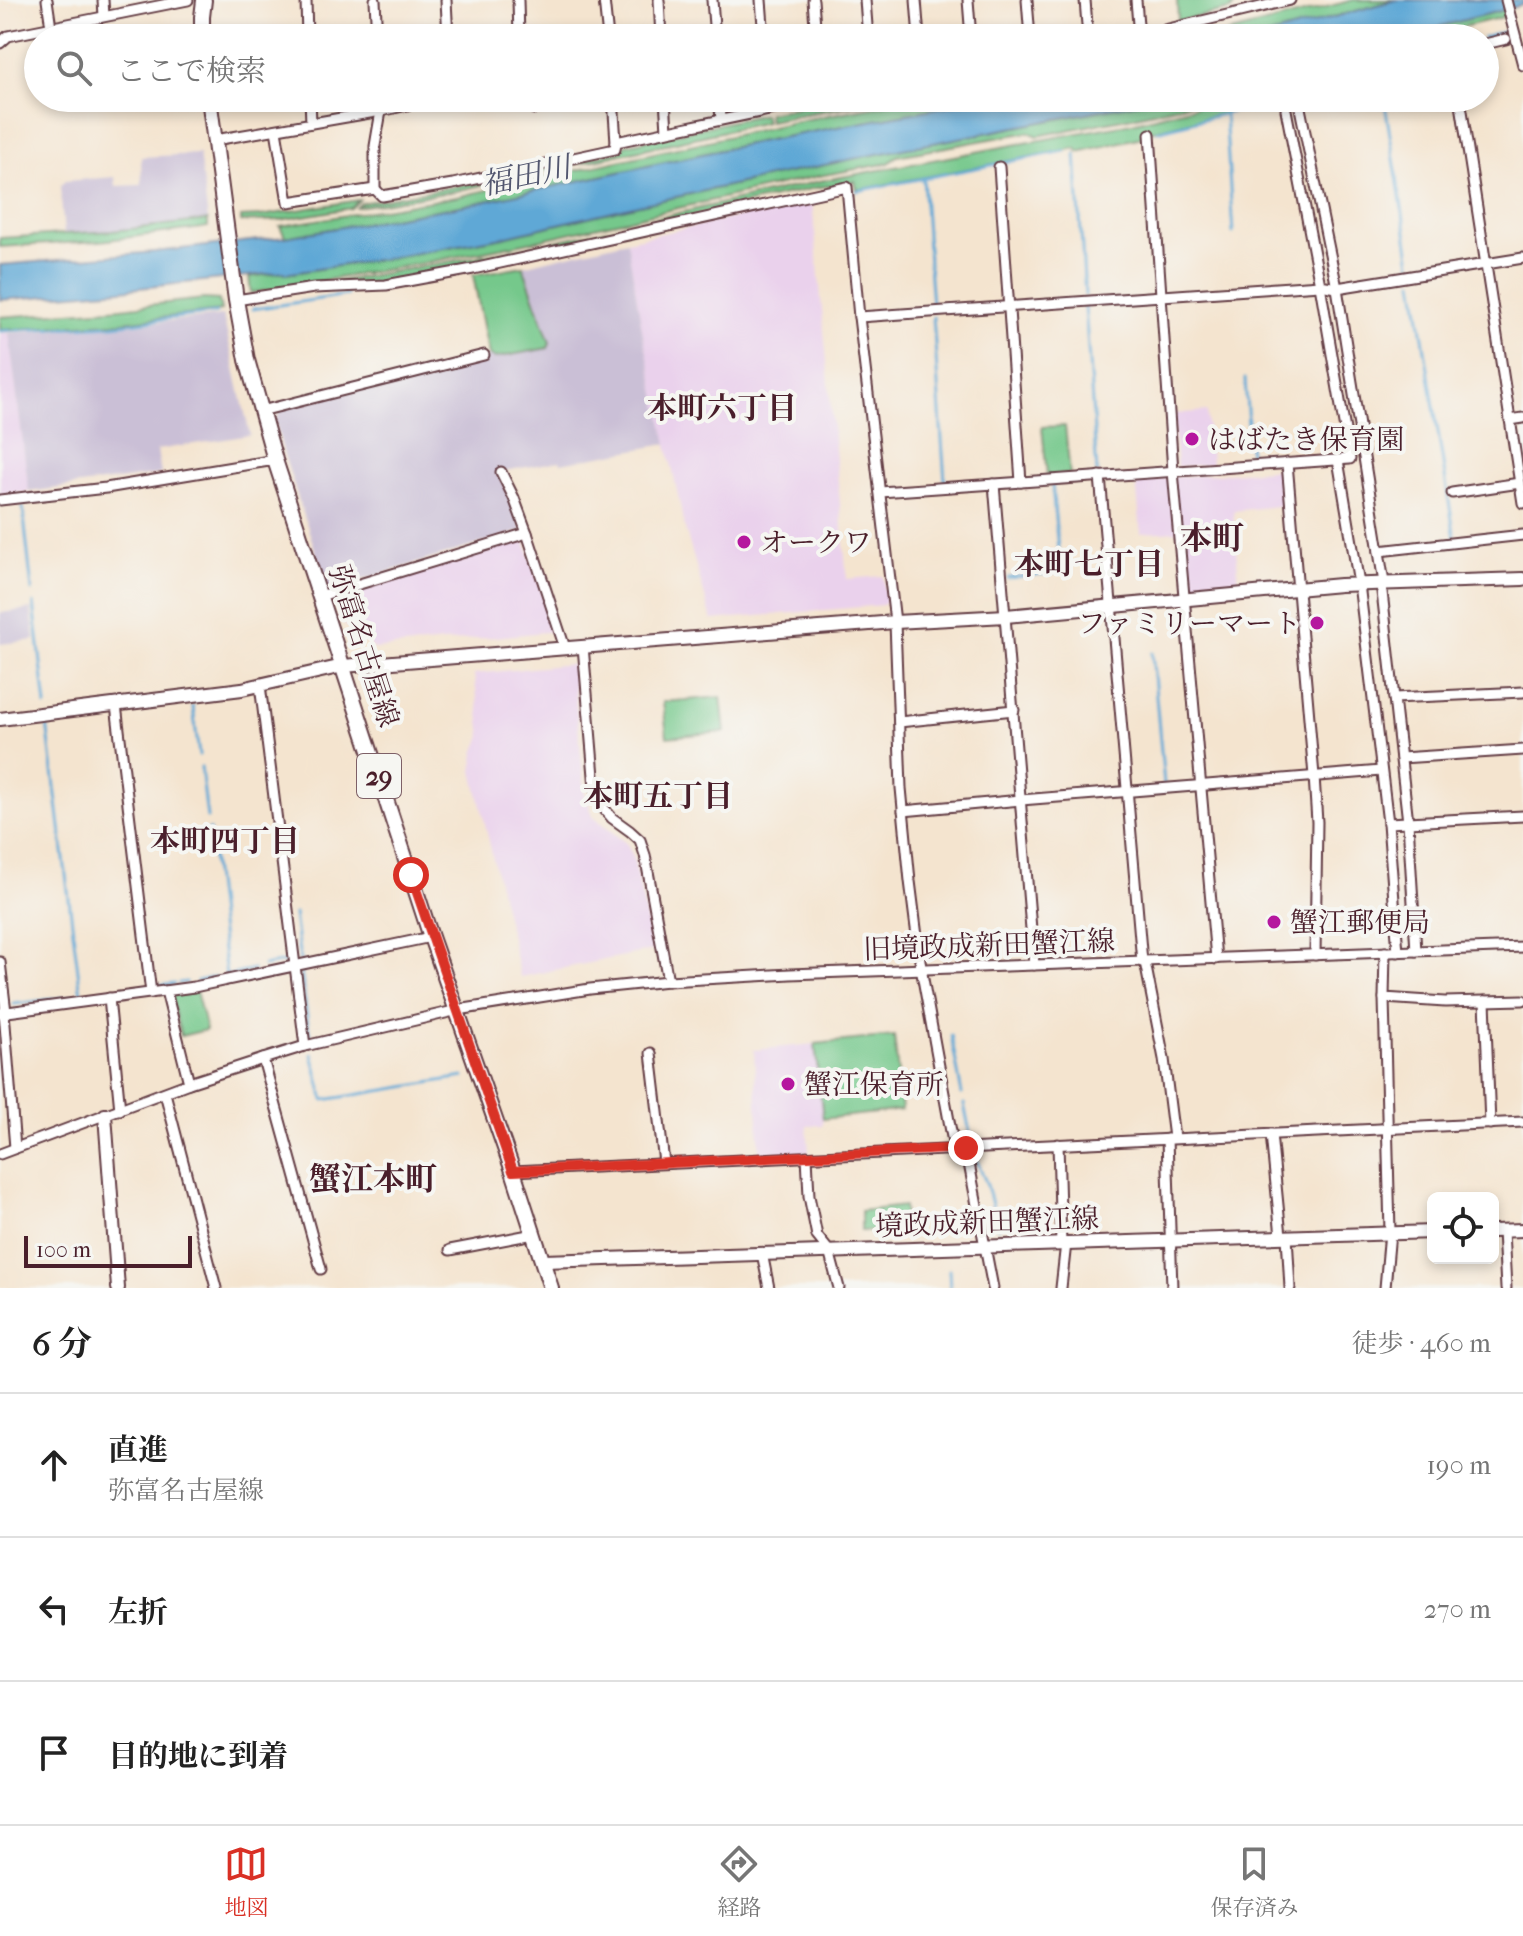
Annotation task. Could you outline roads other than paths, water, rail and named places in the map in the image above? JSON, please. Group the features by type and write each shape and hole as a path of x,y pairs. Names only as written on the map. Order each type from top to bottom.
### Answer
{"main road":[{"path":"202,24 204,0"},
{"name":"弥富名古屋線","path":"211,112 234,293 247,360 275,460 431,937 551,1288"}],"street":[{"path":"47,0 51,24"},
{"path":"103,0 104,16"},
{"path":"65,24 148,4 188,0"},
{"path":"306,0 307,24"},
{"path":"375,0 376,24"},
{"path":"446,0 447,24"},
{"path":"518,0 519,24"},
{"path":"604,0 607,24"},
{"path":"659,0 660,24"},
{"path":"712,0 714,24"},
{"path":"761,0 763,24"},
{"path":"813,0 815,24"},
{"path":"865,0 867,24"},
{"path":"916,0 918,24"},
{"path":"968,0 970,24"},
{"path":"1027,0 1029,24"},
{"path":"1085,0 1087,24"},
{"path":"1135,24 1136,0"},
{"path":"1238,0 1239,13"},
{"path":"1191,24 1290,0"},
{"path":"1506,0 1523,65"},
{"path":"0,43 8,36 24,33"},
{"path":"1499,41 1506,39"},
{"path":"311,112 311,123"},
{"path":"215,140 375,112"},
{"path":"381,112 375,146 375,189 382,196 615,149 614,112"},
{"path":"666,112 667,131"},
{"path":"720,112 721,119"},
{"path":"616,142 755,112"},
{"path":"880,492 1350,459 1286,112"},
{"path":"1301,112 1337,288 1379,551 1408,822 1416,951"},
{"path":"1462,112 1523,503"},
{"path":"276,130 288,202 375,189"},
{"path":"1150,134 1173,471 1216,959"},
{"path":"999,167 1021,482"},
{"path":"234,293 386,285 847,187 895,622 903,811 921,968 954,1148"},
{"path":"859,317 1320,285 1337,288 1523,258"},
{"path":"261,411 484,355"},
{"path":"1510,420 1523,418"},
{"path":"0,500 106,488 275,460"},
{"path":"1338,460 1359,584 1388,823 1398,952"},
{"path":"1287,463 1317,822 1315,955"},
{"path":"501,472 527,533 565,648"},
{"path":"1100,476 1143,962 1164,1059 1171,1138 1172,1288"},
{"path":"994,484 1034,965"},
{"path":"1452,493 1521,485"},
{"path":"320,596 527,533"},
{"path":"1379,551 1523,535"},
{"path":"0,719 242,689 343,666 1006,616 1298,588 1523,579"},
{"path":"583,646 595,788 600,804 612,818 640,840 668,981"},
{"path":"260,685 305,1046"},
{"path":"1394,698 1523,692"},
{"path":"116,705 151,993"},
{"path":"899,722 1014,710"},
{"path":"1401,758 1523,750"},
{"path":"903,811 1381,771"},
{"path":"1388,823 1523,816"},
{"path":"3,1012 194,987 431,937"},
{"name":"旧境政成新田蟹江線","path":"0,1154 189,1083 305,1046 458,1010 590,989 668,981 921,968 1523,947"},
{"path":"1385,952 1390,1232 1385,1288"},
{"path":"0,962 15,1148"},
{"path":"166,991 189,1083"},
{"path":"109,998 120,1110"},
{"path":"1384,998 1445,1002 1523,1000"},
{"path":"1485,1001 1490,1124"},
{"path":"651,1053 664,1163"},
{"path":"263,1059 321,1269"},
{"path":"165,1093 216,1288"},
{"path":"105,1115 118,1288"},
{"path":"513,1171 1523,1122"},
{"path":"1271,1134 1290,1288"},
{"path":"1058,1144 1064,1244 1061,1288"},
{"path":"966,1148 993,1288"},
{"path":"807,1156 809,1196 817,1236 829,1251 839,1288"},
{"path":"1499,1231 1523,1230"},
{"name":"境政成新田蟹江線","path":"544,1261 1427,1232"},
{"path":"450,1250 534,1234"},
{"path":"1499,1238 1506,1288"},
{"path":"762,1253 769,1288"}],"water":[{"path":"1395,0 1523,0 1523,5 1449,24 1310,24"},
{"path":"917,112 1092,112 862,157 503,237 390,258 285,274 0,300 0,265 285,237 472,204 753,143"}],"waterway":[{"path":"1499,33 1510,30"},
{"path":"1157,131 1231,112"},
{"path":"1386,112 1411,263"},
{"path":"1225,113 1233,233"},
{"path":"857,191 1065,151"},
{"path":"1076,154 1085,295"},
{"path":"923,178 932,306"},
{"path":"1414,281 1455,539"},
{"path":"253,309 347,295"},
{"path":"1085,306 1097,472"},
{"path":"0,331 113,325 216,313"},
{"path":"933,317 945,481"},
{"path":"1245,379 1250,456"},
{"path":"1008,578 1060,572 1052,484"},
{"path":"23,508 32,590"},
{"path":"34,603 46,706"},
{"path":"1152,653 1164,784"},
{"path":"193,707 199,755"},
{"path":"47,723 81,995"},
{"path":"201,767 207,818"},
{"path":"209,830 226,976 253,970"},
{"path":"294,914 300,960"},
{"path":"263,966 289,961"},
{"path":"301,972 310,1038"},
{"path":"197,981 215,977"},
{"path":"179,983 186,982"},
{"path":"158,986 174,984"},
{"path":"14,1004 143,988"},
{"path":"951,1035 962,1094"},
{"path":"312,1054 324,1100 464,1077"},
{"path":"964,1104 972,1142"},
{"path":"974,1153 987,1185 998,1228"},
{"path":"949,1270 950,1288"}],"place":[{"name":"はばたき保育園","path":"1192,439"},
{"name":"オークワ","path":"744,542"},
{"name":"ファミリーマート","path":"1317,623"},
{"name":"蟹江郵便局","path":"1274,922"},
{"name":"蟹江保育所","path":"788,1084"}],"district":[{"name":"本町六丁目","path":"722,408"},
{"name":"本町","path":"1212,538"},
{"name":"本町七丁目","path":"1089,564"},
{"name":"本町五丁目","path":"658,796"},
{"name":"本町四丁目","path":"225,841"},
{"name":"蟹江本町","path":"373,1179"}],"water label":[{"name":"福田川","path":"526,176"}]}
